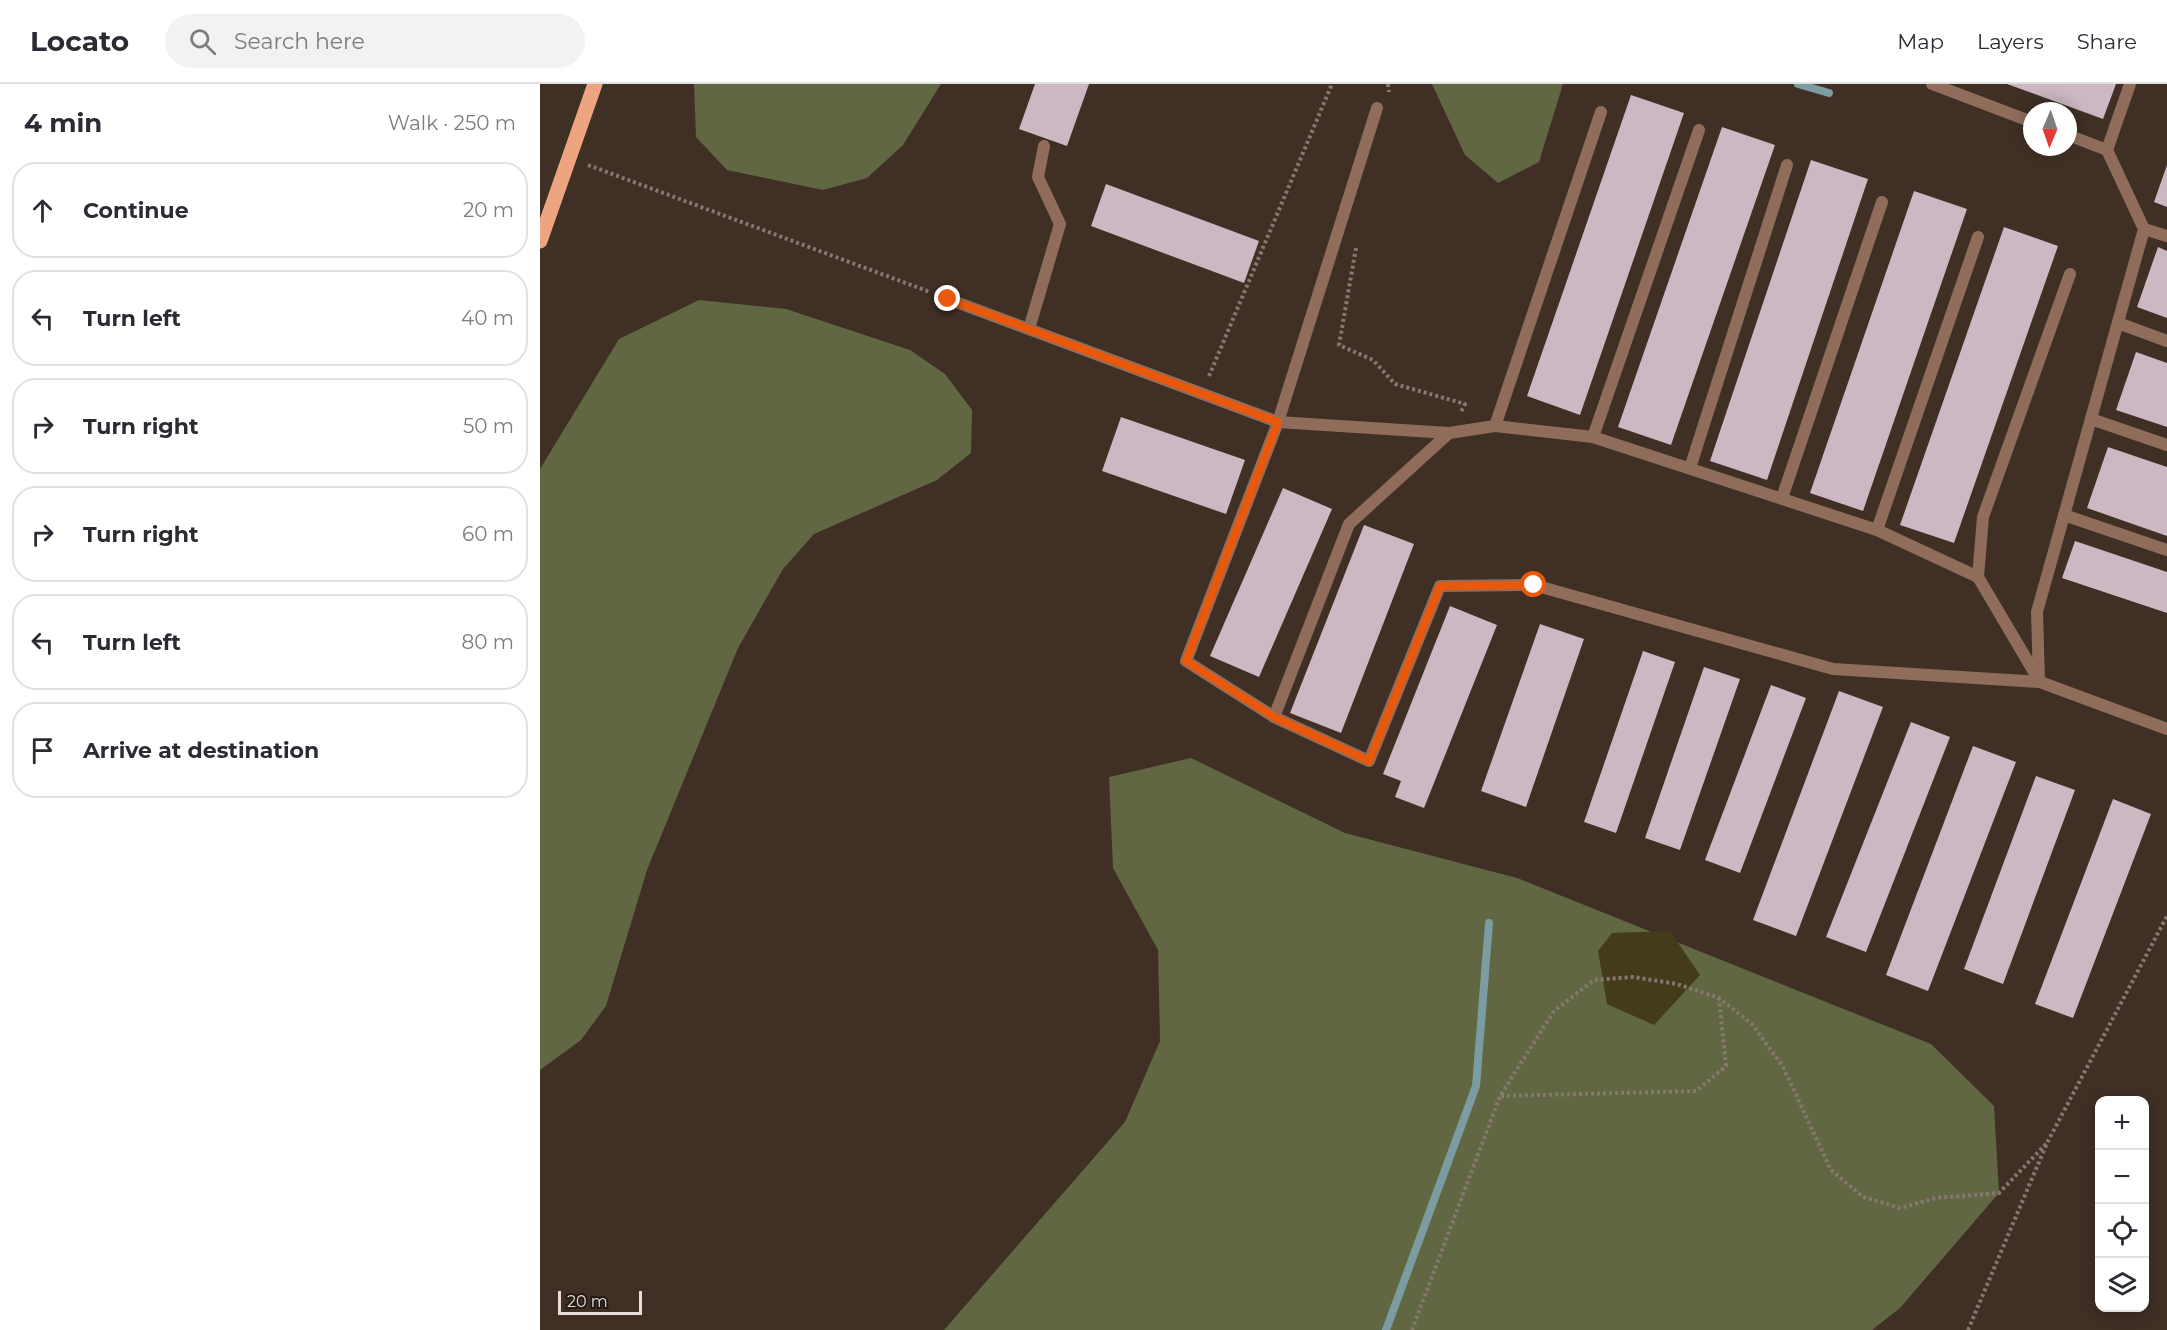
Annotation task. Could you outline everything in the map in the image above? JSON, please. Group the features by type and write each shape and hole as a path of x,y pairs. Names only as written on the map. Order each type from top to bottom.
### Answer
{"main road":[{"path":"540,241 595,84"}],"street":[{"path":"1932,84 2023,119"},
{"path":"2107,150 2130,84"},
{"path":"1377,108 1278,422 1186,661 1274,717 1369,761 1440,586 1534,585 1833,669 2040,682 2167,729"},
{"path":"1495,426 1601,112"},
{"path":"1593,437 1699,130"},
{"path":"2040,682 2037,612 2144,229 2107,150 2077,138"},
{"path":"1029,329 1060,224 1038,177 1044,146"},
{"path":"1690,468 1786,165"},
{"path":"1782,498 1882,202"},
{"path":"2144,229 2167,236"},
{"path":"1877,530 1978,237"},
{"path":"1978,577 1983,517 2070,274"},
{"path":"948,299 1278,422 1449,433 1495,426 1593,437 1877,530 1978,577 2040,682"},
{"path":"2118,323 2167,341"},
{"path":"2091,419 2167,445"},
{"path":"1274,717 1349,524 1449,433"},
{"path":"2064,515 2167,550"}],"path":[{"path":"1201,393 1332,84"},
{"path":"1388,84 1391,100"},
{"path":"570,158 948,299"},
{"path":"1357,244 1339,345 1373,360 1395,384 1465,404 1449,433"},
{"path":"1968,1330 2048,1143 2167,916"},
{"path":"1412,1330 1500,1096 1554,1011 1594,980 1633,977 1677,984 1719,998 1753,1024 1783,1067 1832,1170 1863,1197 1900,1208 1936,1198 1999,1193 2048,1143"},
{"path":"1500,1096 1696,1091 1726,1066 1719,998"}],"green space":[{"path":"694,84 941,84 903,145 867,178 823,190 727,170 696,137"},
{"path":"1432,84 1563,84 1539,162 1498,183 1465,155"},
{"path":"699,300 786,309 910,350 945,374 972,410 971,453 937,480 814,534 783,569 738,648 647,870 606,1006 581,1040 540,1070 540,469 619,339"},
{"path":"1191,758 1345,833 1517,878 1931,1044 1994,1106 1999,1193 1900,1308 1872,1330 944,1330 1125,1122 1160,1041 1158,950 1113,868 1109,777"}],"sand":[{"path":"1670,931 1700,975 1654,1025 1607,1004 1598,951 1612,933"}],"building":[{"path":"1035,84 1089,84 1067,146 1019,129"},
{"path":"2007,84 2116,84 2103,119 2077,110 2077,102 2056,102"},
{"path":"1631,95 1684,113 1580,415 1527,396"},
{"path":"1722,127 1775,145 1671,445 1618,427"},
{"path":"1811,160 1868,179 1767,480 1710,461"},
{"path":"2167,165 2167,207 2154,202"},
{"path":"1106,184 1259,241 1244,283 1091,226"},
{"path":"1914,191 1967,209 1863,511 1810,493"},
{"path":"2004,227 2058,246 1954,543 1900,525"},
{"path":"2158,247 2167,251 2167,318 2137,307"},
{"path":"2136,352 2167,363 2167,427 2116,410"},
{"path":"1121,417 1245,460 1226,514 1102,471"},
{"path":"2108,447 2167,467 2167,536 2087,508"},
{"path":"1283,488 1332,509 1259,677 1210,656"},
{"path":"1364,525 1414,544 1341,733 1290,713"},
{"path":"2075,541 2167,572 2167,613 2062,578"},
{"path":"1450,606 1497,625 1424,808 1395,797 1401,781 1383,774"},
{"path":"1540,624 1584,639 1526,807 1481,791"},
{"path":"1643,651 1675,662 1616,833 1584,822"},
{"path":"1704,667 1740,679 1680,850 1645,838"},
{"path":"1771,685 1806,698 1740,873 1705,860"},
{"path":"1839,691 1883,707 1796,936 1753,920"},
{"path":"1911,722 1950,737 1866,952 1826,937"},
{"path":"1973,746 2016,762 1928,991 1886,975"},
{"path":"2036,776 2075,790 2003,984 1964,969"},
{"path":"2113,799 2151,814 2073,1018 2035,1004"}],"waterway":[{"path":"1798,84 1829,93"},
{"path":"1386,1330 1476,1086 1489,923"}],"route":[{"path":"948,299 1278,422 1186,661 1274,717 1369,761 1440,586 1534,585"}]}
